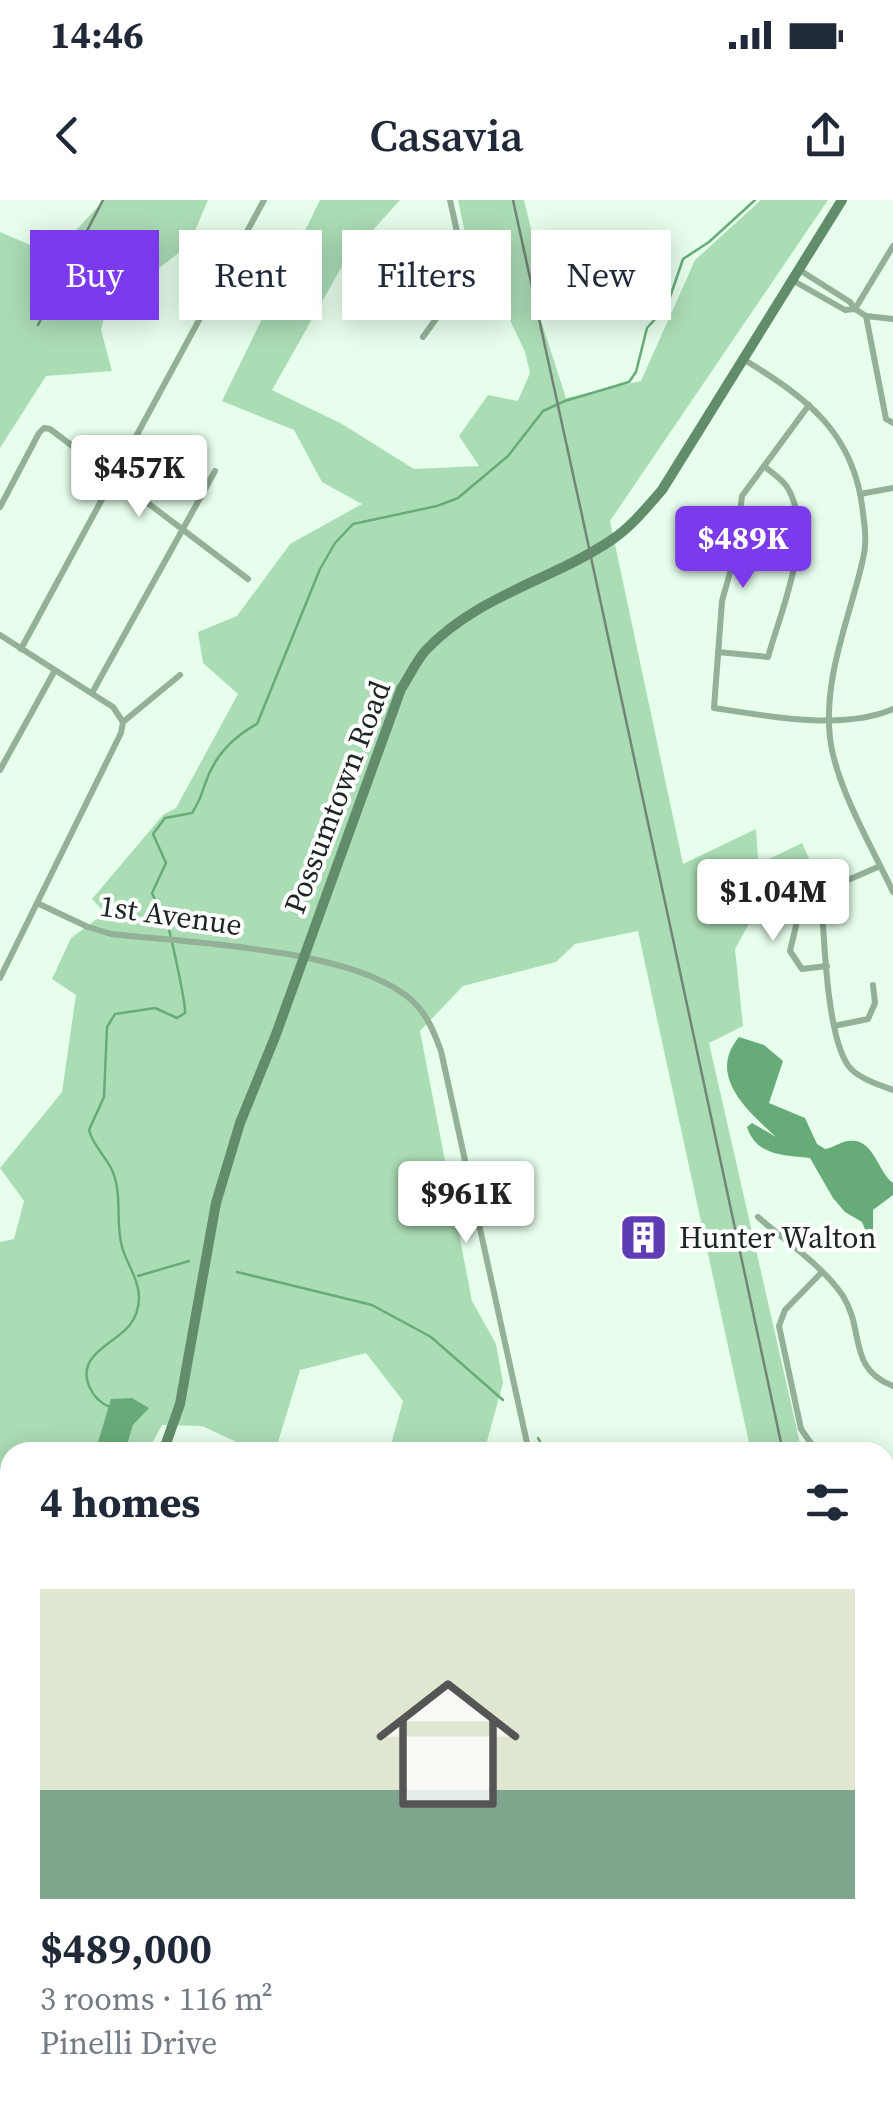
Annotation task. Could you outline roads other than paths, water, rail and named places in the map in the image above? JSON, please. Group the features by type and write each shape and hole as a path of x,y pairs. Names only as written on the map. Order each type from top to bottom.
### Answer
{"highway":[{"path":"0,1620 0,1645"}],"main road":[{"name":"Possumtown Road","path":"167,1442 180,1404 219,1192 240,1123 400,690 424,652 460,621 598,548 639,517 662,490 842,200"}],"street":[{"path":"21,649 264,200"},
{"path":"422,338 446,305 465,268 450,200"},
{"path":"855,309 893,246"},
{"path":"794,274 850,302 866,316 893,319"},
{"path":"866,316 886,419 893,423"},
{"path":"743,359 782,382 809,405 838,436 857,479 864,556 835,666 830,737 839,771 893,892"},
{"path":"809,405 742,496 736,555 722,601 714,708 830,719 893,709"},
{"path":"0,506 44,428 50,429 248,580"},
{"path":"718,652 768,657 800,544 794,501 786,484 764,466"},
{"path":"92,693 215,471"},
{"path":"860,494 893,488"},
{"path":"0,635 113,707 123,722"},
{"path":"0,770 54,672"},
{"path":"0,978 4,959 37,903 123,722 180,675"},
{"path":"827,966 802,969 790,951 800,909 809,897 881,866"},
{"path":"821,892 834,1026 843,1058 853,1072 893,1090"},
{"name":"1st Avenue","path":"37,903 111,934 304,957 378,980 404,994 424,1013 442,1052 527,1442"},
{"path":"834,1026 868,1019 875,1003 872,986"},
{"path":"758,1217 840,1292 849,1308 866,1368 878,1380 893,1386"},
{"path":"809,1442 800,1430 779,1326 785,1310 821,1273"}],"waterway":[{"path":"110,1407 89,1386 87,1371 93,1357 134,1319 139,1298 120,1237 115,1179 89,1130 104,1097 107,1027 115,1014 155,1008 177,1018 185,1013 169,930 152,893 166,863 153,834 165,818 192,813 219,757 257,724 320,569 335,543 353,524 458,498 508,456 543,411 629,382 636,372 647,328 667,306 683,259 709,242 755,200"},
{"path":"138,1276 189,1261"},
{"path":"237,1272 372,1305 431,1337 503,1400"},
{"path":"538,1438 540,1442"}],"railway":[{"path":"38,325 103,200"},
{"path":"513,200 781,1442"}],"place":[{"name":"Hunter Walton","path":"644,1237"}]}
